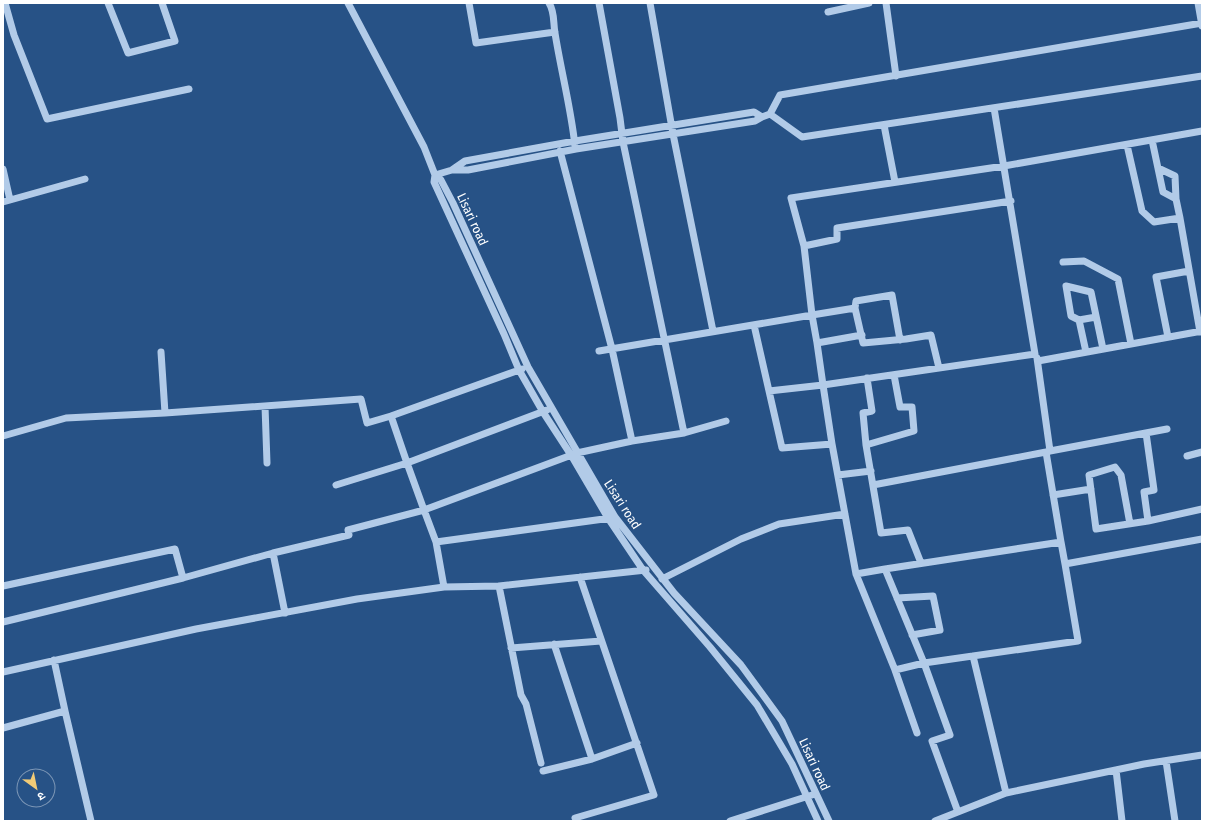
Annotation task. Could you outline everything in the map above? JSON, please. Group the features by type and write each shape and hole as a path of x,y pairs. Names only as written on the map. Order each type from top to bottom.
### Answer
{"street":[{"path":"5,3 14,35 47,119 189,89"},
{"path":"108,3 128,53 175,41 162,3"},
{"name":"Lisari road","path":"348,3 424,147 435,175 441,180 453,203 528,367 574,454 643,570 710,647 757,705 792,764 818,821"},
{"path":"469,3 476,43 555,32"},
{"path":"549,3 552,9 575,145"},
{"path":"599,3 620,118 621,134 684,433"},
{"path":"650,3 673,134 713,331"},
{"path":"828,12 869,3"},
{"path":"886,3 896,76"},
{"path":"452,170 465,161 501,155 575,145 623,142 755,121 770,114 780,96 1202,24 1198,3"},
{"path":"770,114 802,137 1202,76"},
{"path":"895,670 972,656 1078,641 1053,495 1037,358 994,108"},
{"path":"435,175 452,170 468,170 560,152 575,145 621,134 754,112 762,117"},
{"path":"742,114 743,123"},
{"path":"715,119 716,127"},
{"path":"884,125 895,182"},
{"path":"917,733 895,670 856,574 832,444 812,315 804,246 790,198 1004,166 1202,131"},
{"path":"1152,140 1163,192 1176,199"},
{"path":"1127,144 1142,211 1154,222 1180,218"},
{"path":"560,152 612,349 632,441"},
{"path":"501,155 503,163"},
{"path":"768,392 938,368 1086,352 1201,331 1176,199 1175,176 1158,168"},
{"path":"3,169 6,201 85,179"},
{"name":"Lisari road","path":"435,175 434,182 519,370 543,412 574,454"},
{"path":"804,246 837,239 837,228 1011,201"},
{"path":"1063,262 1084,261 1118,280 1131,344"},
{"path":"1168,337 1156,276 1189,271"},
{"path":"1096,317 1079,320 1071,316 1066,286 1091,292 1103,349"},
{"path":"900,340 892,295 856,301 863,343 900,340 931,335 938,368"},
{"path":"599,351 856,308"},
{"path":"1079,320 1086,352"},
{"path":"754,325 768,392 782,448 832,444"},
{"path":"816,343 862,336"},
{"path":"161,352 164,413"},
{"path":"3,436 66,418 164,413 361,399 367,423 391,416 528,367"},
{"path":"866,444 914,431 912,407 900,407 894,375"},
{"path":"867,378 872,412 863,414 866,444 881,533 908,530 921,563"},
{"path":"265,406 267,463"},
{"path":"336,485 407,463 551,409"},
{"path":"391,416 436,542 444,587"},
{"path":"3,622 183,578 273,552 349,535 348,530 424,510 574,454 632,441 684,433 726,421"},
{"path":"873,485 1167,429"},
{"path":"1146,433 1154,490 1144,492 1148,520"},
{"path":"1187,456 1202,452"},
{"path":"1130,524 1121,475 1115,468 1089,475 1096,529 1130,524 1202,509"},
{"path":"838,475 871,471"},
{"path":"1053,495 1091,489"},
{"path":"662,579 741,539 779,524 845,514"},
{"path":"436,542 612,518"},
{"name":"Lisari road","path":"612,518 674,593 741,665 782,721 828,821"},
{"path":"1065,564 1202,539"},
{"path":"856,574 1061,542"},
{"path":"3,586 175,549 183,578"},
{"path":"273,552 285,613"},
{"path":"3,672 196,630 357,599 444,587 499,586 654,569"},
{"path":"884,569 924,664 950,735 932,741 958,812"},
{"path":"575,818 654,795 580,577"},
{"path":"499,586 521,695 526,704 541,762"},
{"path":"897,598 933,596 940,630 912,635"},
{"path":"511,648 601,640"},
{"path":"554,644 592,759"},
{"path":"972,656 1006,793"},
{"path":"54,660 65,712 92,821"},
{"path":"3,728 65,712"},
{"path":"543,771 592,759 637,743"},
{"path":"935,821 1006,793 1116,770 1202,755"},
{"path":"1166,761 1175,821"},
{"path":"1116,770 1122,821"},
{"path":"730,821 816,794"}]}
